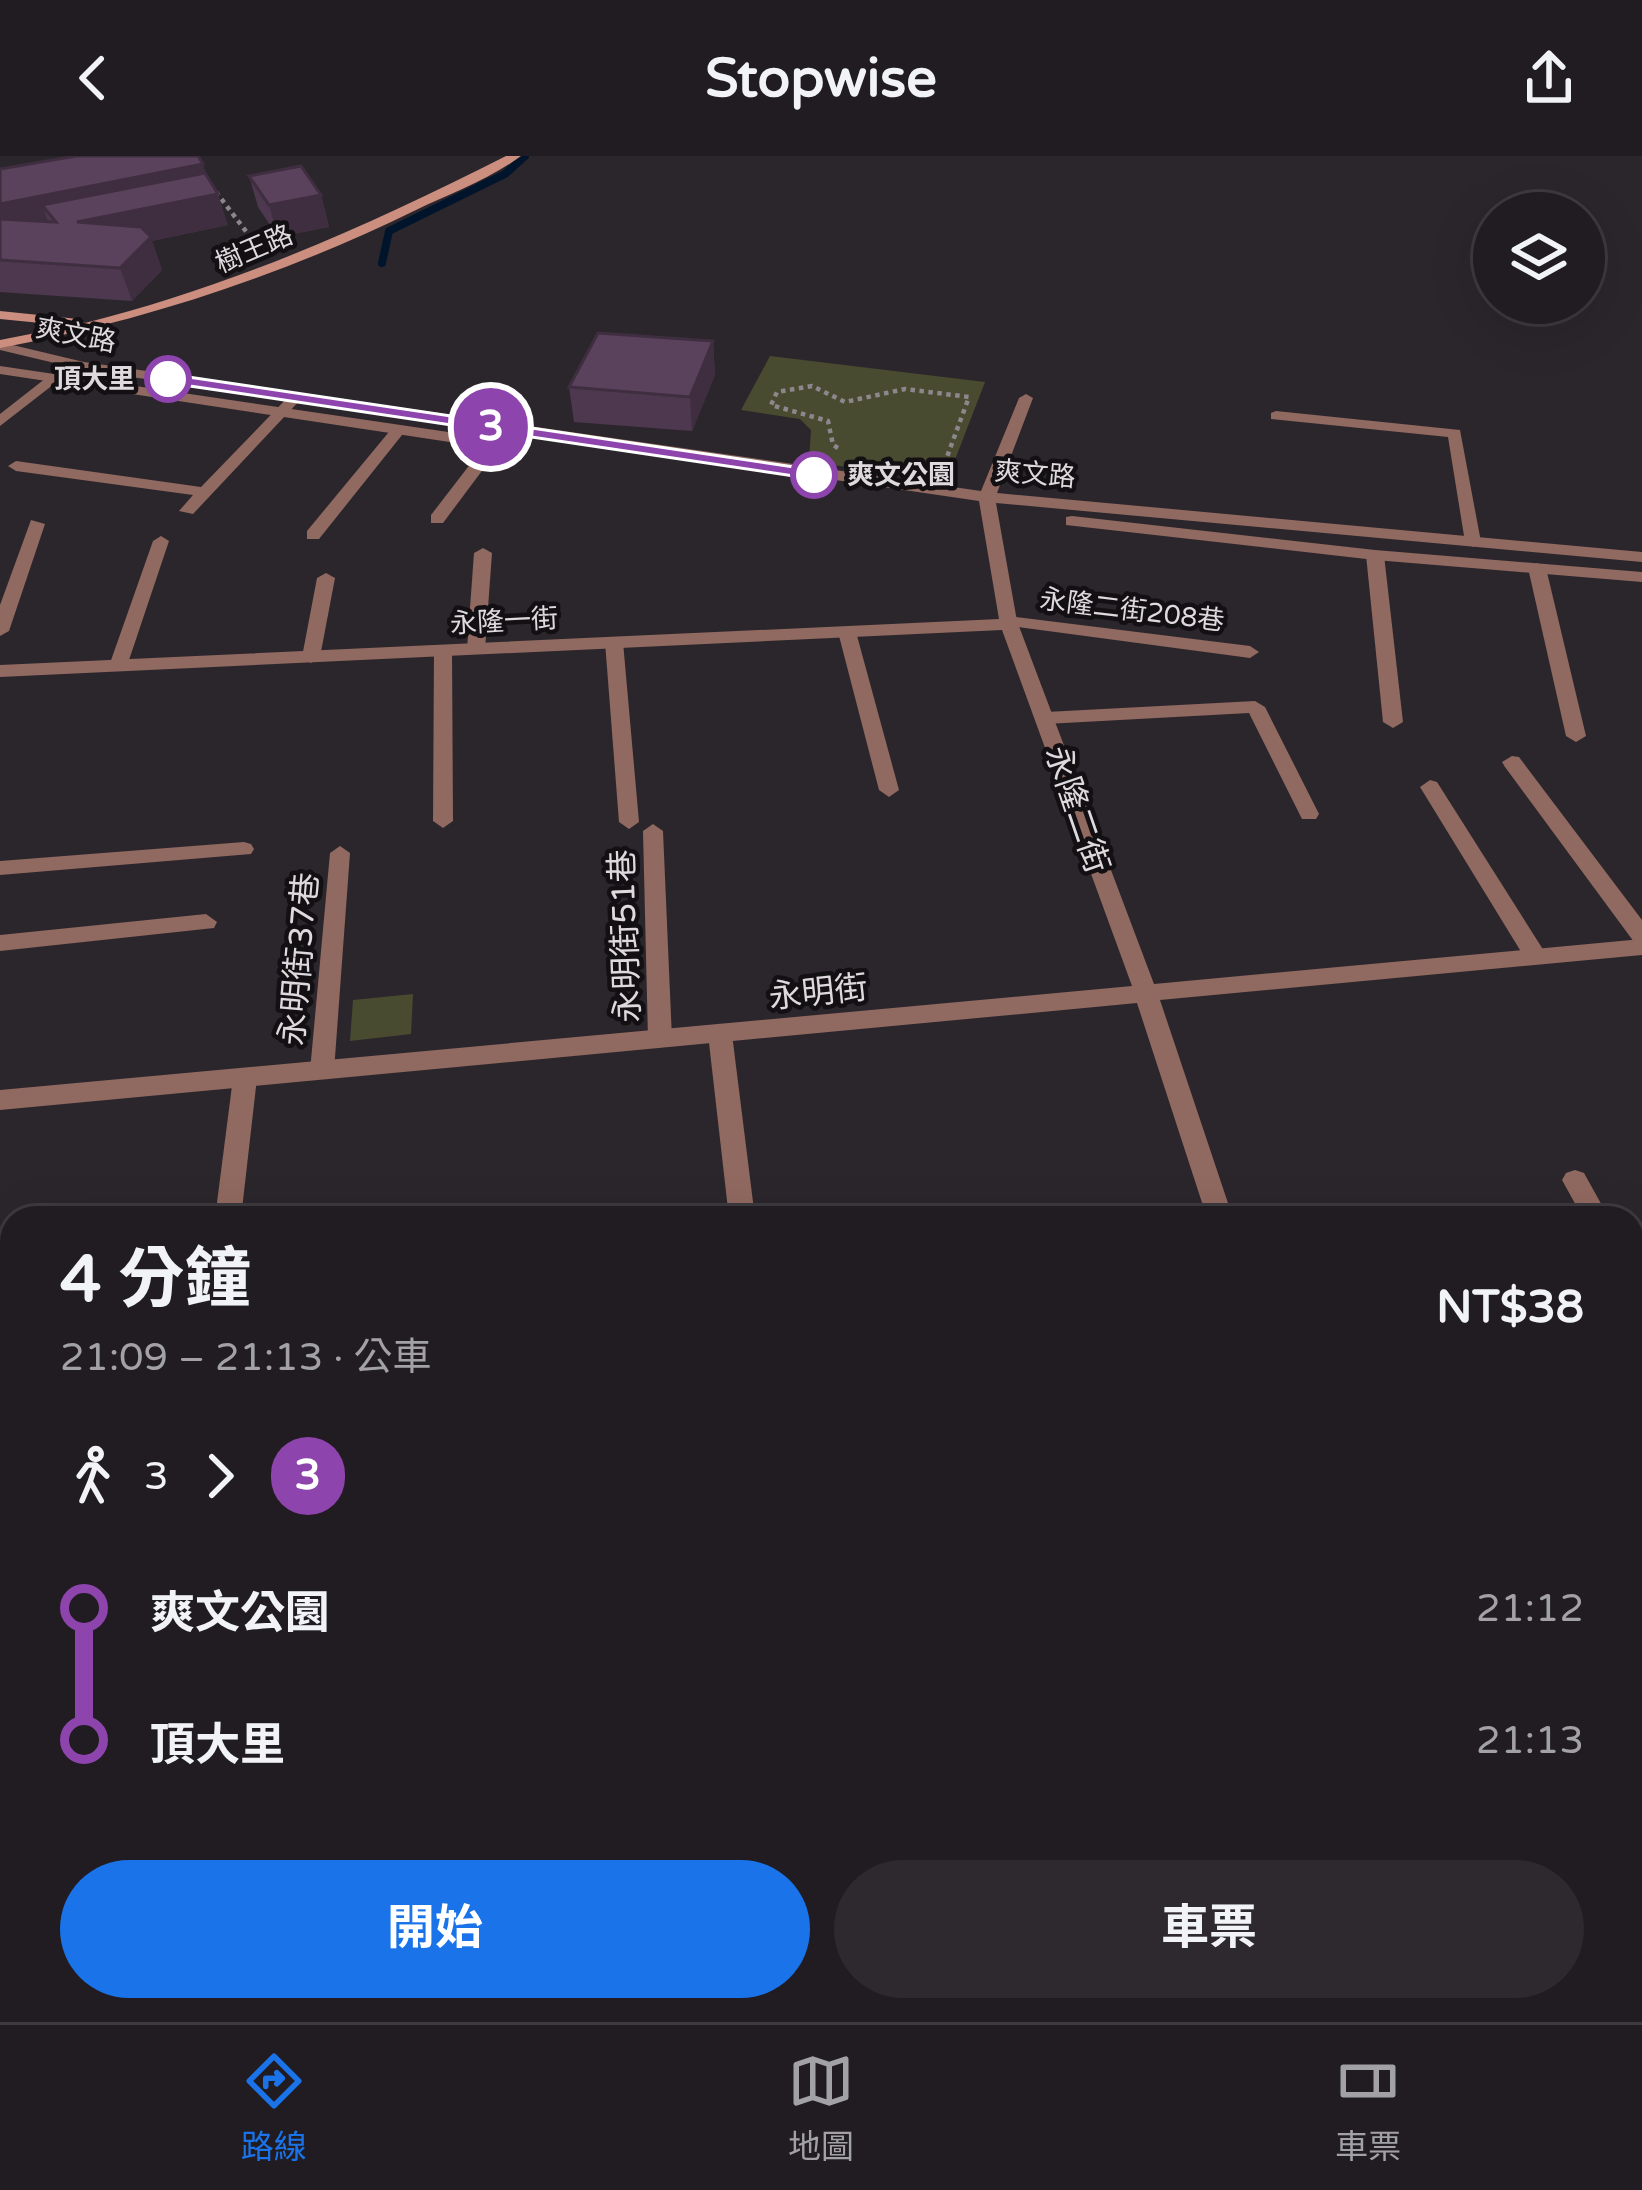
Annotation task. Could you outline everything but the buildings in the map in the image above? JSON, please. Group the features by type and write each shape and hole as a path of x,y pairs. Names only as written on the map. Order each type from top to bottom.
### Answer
{"street":[{"name":"樹王路","path":"0,345 105,326 201,297 451,190 514,157"},
{"path":"0,315 105,326"},
{"name":"爽文路","path":"0,345 84,366 987,504 1642,557"},
{"name":"爽文路","path":"0,370 494,444 1375,555 1642,577"},
{"path":"0,421 51,381"},
{"path":"187,512 295,398"},
{"path":"987,504 1026,398"},
{"path":"1276,416 1455,433 1474,542"},
{"path":"313,535 398,430"},
{"path":"437,519 494,444"},
{"path":"16,466 204,492"},
{"name":"永隆二街","path":"987,504 1009,622 1145,991 1216,1206"},
{"path":"0,631 6,598 37,524"},
{"path":"118,666 161,541"},
{"path":"0,550 28,547"},
{"path":"476,649 483,554"},
{"path":"1375,555 1393,722"},
{"path":"1537,568 1576,736"},
{"path":"311,657 326,578"},
{"name":"永隆一街","path":"0,671 1009,622"},
{"name":"永隆二街208巷","path":"1009,622 1250,652"},
{"path":"847,632 890,790"},
{"path":"614,643 629,822"},
{"path":"443,650 443,821"},
{"path":"1046,718 1255,707 1309,814"},
{"path":"1512,762 1642,936"},
{"path":"1430,787 1536,958"},
{"name":"永明街51巷","path":"653,831 660,1039"},
{"path":"0,868 244,849"},
{"name":"永明街37巷","path":"322,1070 340,853"},
{"path":"0,944 206,922"},
{"name":"永明街","path":"0,1100 1642,947"},
{"path":"720,1034 741,1206"},
{"path":"229,1206 244,1078"},
{"path":"1575,1180 1589,1206"}],"path":[{"path":"217,193 273,268"},
{"path":"844,452 833,445 828,421 771,405 777,392 797,383 824,386 845,402 859,403 905,389 969,397 943,469 929,466"}],"green space":[{"name":"爽文公園","path":"770,356 985,382 946,483 809,461 811,430 800,419 741,410"},
{"path":"413,994 411,1034 350,1041 353,1000"}],"waterway":[{"path":"382,263 389,231 505,174 525,156"}],"bus line":[{"name":"3","path":"168,379 814,475"}],"place":[{"name":"頂大里","path":"168,379"},
{"name":"爽文公園","path":"814,475"}]}
